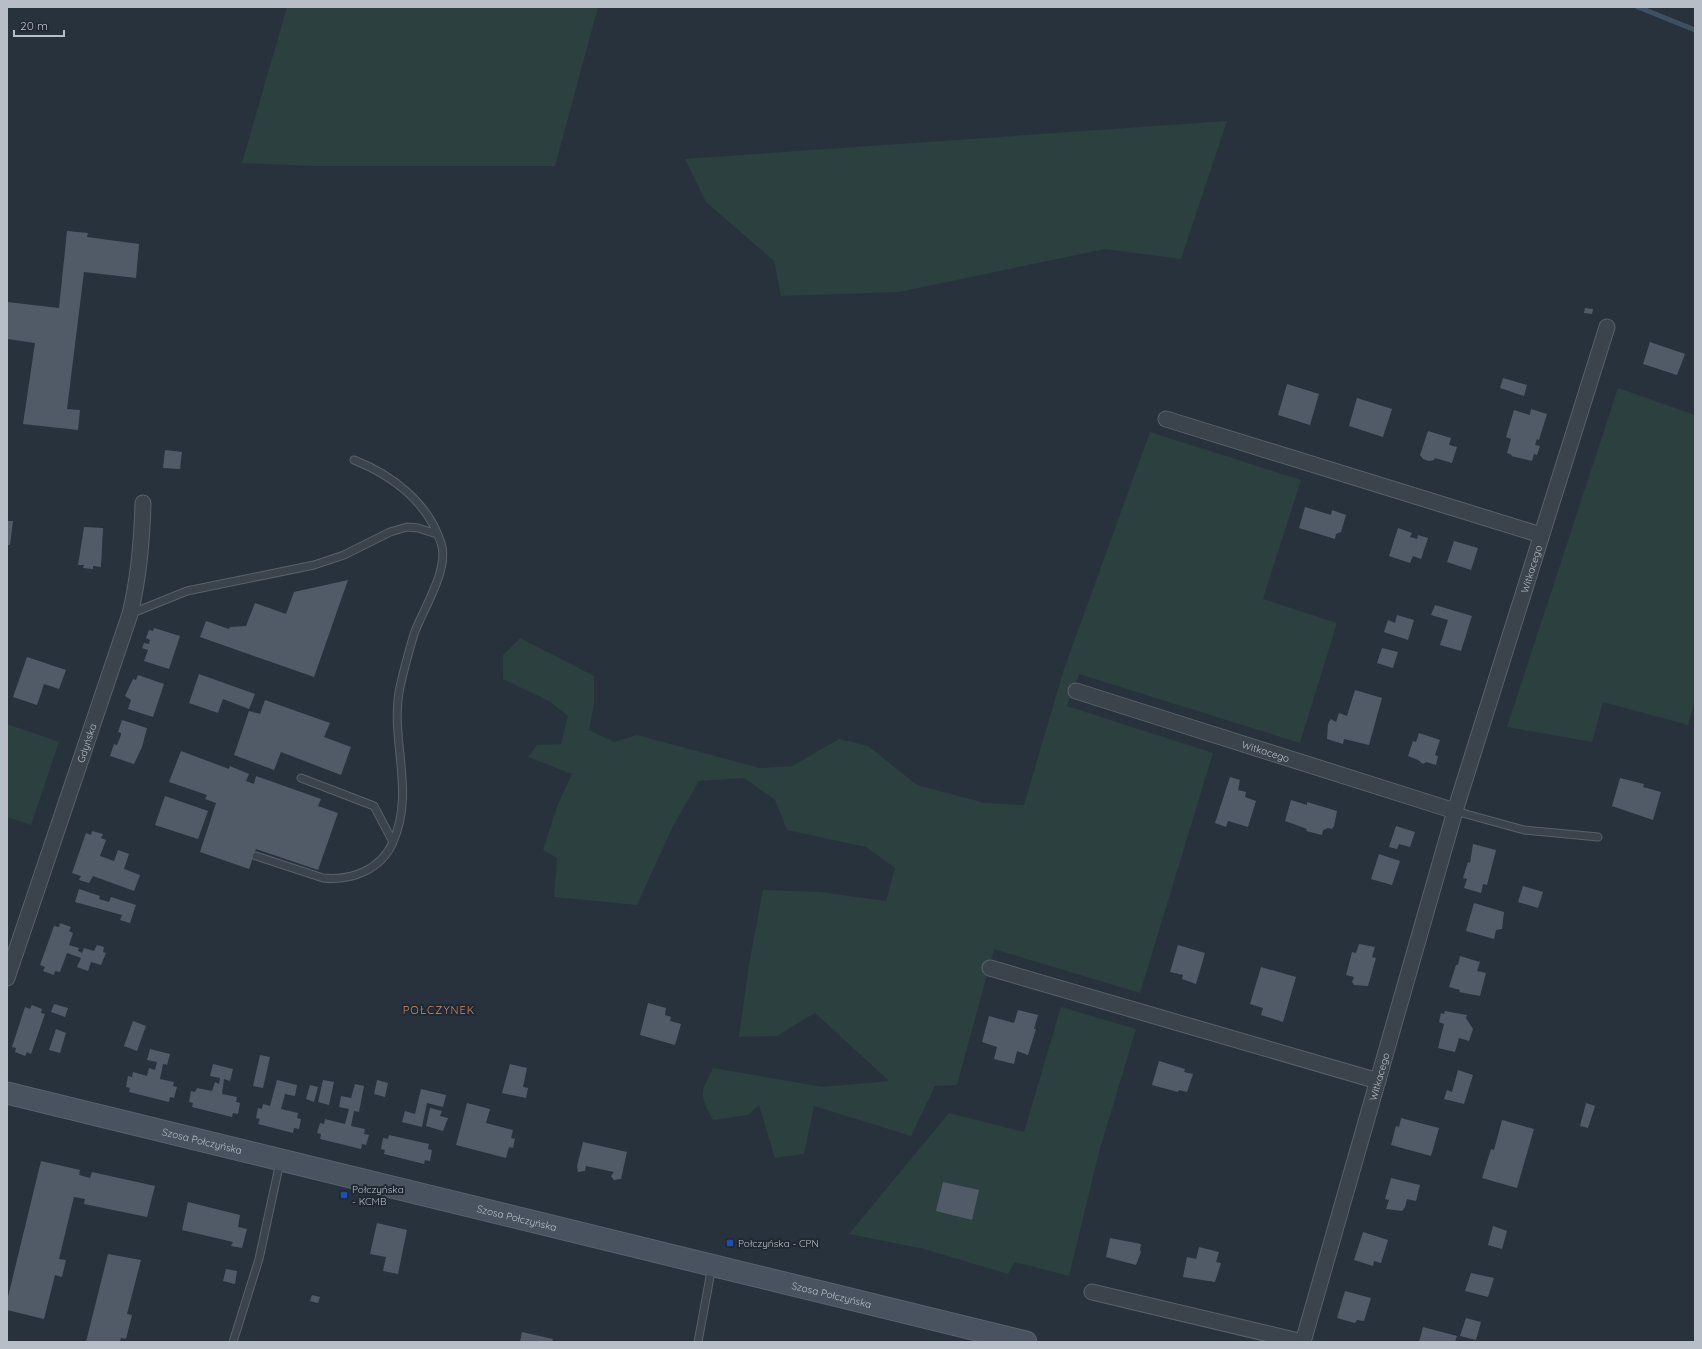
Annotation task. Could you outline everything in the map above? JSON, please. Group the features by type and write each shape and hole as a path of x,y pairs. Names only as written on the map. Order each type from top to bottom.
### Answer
{"main road":[{"name":"Szosa Połczyńska","path":"7,1093 280,1161 1026,1342"}],"street":[{"name":"Witkacego","path":"1303,1342 1455,811 1607,327"},
{"path":"1166,420 1541,535"},
{"name":"Gdyńska","path":"7,978 130,614 137,586 142,535 143,503"},
{"name":"Witkacego","path":"1076,691 1455,811"},
{"path":"990,968 1378,1081"},
{"path":"1092,1292 1303,1342"}],"lane":[{"path":"256,856 323,878 345,878 365,872 383,857 393,842 402,817 403,788 398,733 398,704 405,666 414,634 440,572 443,557 442,544 417,503 395,481 383,473 354,460"},
{"path":"130,614 188,591 314,565 344,555 390,532 407,527 418,528 437,534"},
{"path":"301,778 374,806 393,842"},
{"path":"1455,811 1524,830 1598,837"},
{"path":"233,1342 259,1258 280,1161"},
{"path":"698,1342 712,1266"}],"green space":[{"path":"287,7 598,7 555,166 312,166 242,163"},
{"path":"1227,121 1181,259 1105,249 899,292 781,296 774,261 706,202 685,159"},
{"path":"1618,388 1695,415 1695,700 1688,725 1603,702 1592,742 1507,727"},
{"path":"1150,432 1301,480 1263,599 1337,623 1300,743 1079,674 1067,706 1213,753 1140,993 994,949 957,1085 935,1086 911,1136 814,1106 804,1154 775,1158 759,1105 748,1115 713,1120 703,1099 703,1094 713,1068 823,1087 889,1081 815,1013 777,1036 739,1037 749,964 763,890 820,892 886,901 895,868 866,847 787,830 775,800 744,778 699,781 673,826 637,905 554,897 557,858 543,850 558,804 572,774 528,757 537,745 561,744 568,716 549,701 503,679 503,655 520,638 594,676 594,704 589,730 614,742 637,735 760,768 792,766 839,739 868,746 917,785 985,803 1024,805 1064,669"},
{"path":"7,724 59,742 31,825 7,817"},
{"path":"1061,1007 1136,1029 1099,1152 1069,1276 1015,1262 1008,1274 924,1249 849,1234 949,1113 1024,1132"}],"building":[{"path":"67,231 88,233 87,237 139,244 136,278 84,272 67,409 80,410 78,430 23,424 35,343 7,339 7,302 59,308"},
{"path":"1585,308 1593,309 1592,314 1584,313"},
{"path":"1650,342 1685,354 1677,375 1643,364"},
{"path":"1503,378 1527,385 1524,396 1500,388"},
{"path":"1287,384 1319,394 1310,425 1278,415"},
{"path":"1357,398 1392,409 1383,437 1349,426"},
{"path":"1531,409 1547,414 1539,440 1537,439 1535,445 1540,446 1537,455 1534,454 1532,461 1511,456 1512,455 1507,453 1511,439 1506,437 1514,410 1530,415"},
{"path":"1428,431 1451,438 1449,445 1457,447 1452,463 1435,458 1434,460 1429,461 1423,459 1420,455"},
{"path":"165,450 182,452 180,469 163,468"},
{"path":"1305,507 1331,515 1332,510 1346,515 1341,532 1336,534 1335,539 1299,528"},
{"path":"7,521 13,521 10,545 7,545"},
{"path":"84,527 103,528 101,567 93,566 93,569 83,568 84,565 78,565"},
{"path":"1398,528 1412,533 1410,537 1417,539 1418,535 1428,538 1421,559 1413,556 1410,563 1389,556"},
{"path":"1454,541 1478,548 1471,570 1447,562"},
{"path":"348,580 314,677 200,637 206,621 229,629 230,627 246,626 255,603 286,614 294,592"},
{"path":"1435,605 1472,616 1461,651 1440,645 1448,620 1431,615"},
{"path":"1397,615 1414,620 1408,640 1384,632 1388,620 1395,623"},
{"path":"154,628 180,636 169,669 144,661 148,650 142,648 144,643 149,644 150,640 146,638 149,630 153,631"},
{"path":"1382,648 1398,652 1393,668 1377,663"},
{"path":"27,657 66,670 59,689 44,684 37,705 13,697"},
{"path":"199,674 255,694 249,709 223,699 218,713 189,703"},
{"path":"138,675 164,684 153,717 128,709 131,700 125,696 133,679 136,680"},
{"path":"1355,690 1382,698 1369,745 1344,739 1343,744 1327,739 1328,724 1331,719 1336,722 1339,713 1347,716"},
{"path":"265,700 330,723 324,737 351,747 341,775 281,752 274,770 234,755 249,711 260,714"},
{"path":"122,720 147,728 142,747 134,764 110,756 114,744 117,745 121,735 121,733 118,732"},
{"path":"1419,733 1440,740 1435,755 1438,756 1436,765 1426,762 1423,764 1408,756 1413,741 1416,742"},
{"path":"181,751 229,769 230,766 249,774 246,781 254,784 256,776 321,799 318,806 338,813 318,870 256,849 249,869 200,852 216,803 205,799 207,795 169,782"},
{"path":"1230,777 1240,780 1238,790 1246,792 1245,797 1256,801 1248,827 1228,821 1226,827 1215,823"},
{"path":"1620,778 1644,784 1643,787 1661,792 1653,820 1612,806"},
{"path":"165,796 208,811 198,839 155,825"},
{"path":"1291,800 1307,805 1307,802 1337,811 1334,826 1332,829 1328,828 1323,830 1322,835 1306,831 1307,829 1285,821"},
{"path":"1396,826 1415,832 1410,847 1399,844 1397,849 1389,847"},
{"path":"92,831 103,834 101,838 106,840 100,856 114,861 118,850 129,854 124,869 140,875 134,891 93,876 89,883 79,880 81,876 72,873 86,833 91,835"},
{"path":"1473,844 1496,850 1487,885 1483,884 1481,893 1464,888 1467,879 1463,878 1468,862 1470,863"},
{"path":"1379,854 1400,861 1392,885 1371,879"},
{"path":"1523,886 1543,892 1538,908 1518,902"},
{"path":"79,889 100,896 99,899 109,902 111,897 136,905 130,923 120,920 122,915 75,902"},
{"path":"1474,903 1504,912 1502,929 1496,930 1494,939 1466,931"},
{"path":"60,923 71,927 69,931 73,933 69,945 79,948 78,951 82,953 84,948 94,951 97,945 104,947 103,952 106,953 101,965 91,962 88,971 77,967 81,958 67,953 60,972 55,971 54,975 43,971 45,967 40,965 54,926 59,927"},
{"path":"1359,944 1375,947 1372,957 1376,958 1368,986 1354,985 1352,982 1354,977 1346,975 1352,952 1356,953"},
{"path":"1178,945 1205,953 1196,984 1182,979 1183,975 1170,972"},
{"path":"1460,956 1480,962 1477,971 1486,973 1480,996 1459,992 1460,990 1449,987"},
{"path":"1261,967 1296,977 1283,1022 1261,1015 1263,1008 1250,1004"},
{"path":"648,1003 666,1008 665,1015 671,1017 670,1021 681,1024 675,1045 640,1035"},
{"path":"54,1004 68,1008 65,1017 51,1012"},
{"path":"32,1005 42,1009 41,1013 45,1014 31,1054 27,1052 25,1056 15,1052 16,1048 12,1047 25,1007 30,1009"},
{"path":"1018,1010 1038,1015 1034,1029 1036,1029 1028,1055 1017,1051 1014,1064 994,1059 997,1047 982,1042 989,1016 1014,1023"},
{"path":"1445,1011 1467,1015 1466,1018 1473,1029 1469,1041 1459,1038 1455,1052 1438,1048 1444,1024 1439,1022 1441,1013 1444,1014"},
{"path":"133,1021 146,1026 137,1051 124,1046"},
{"path":"56,1029 66,1033 60,1053 49,1050"},
{"path":"150,1049 170,1054 167,1065 163,1064 160,1079 174,1082 173,1086 177,1087 174,1098 170,1097 169,1102 129,1092 130,1088 126,1087 128,1076 132,1077 133,1072 147,1076 149,1068 155,1070 157,1062 147,1060"},
{"path":"260,1055 270,1057 263,1088 253,1086"},
{"path":"1159,1061 1185,1069 1184,1072 1193,1074 1187,1092 1179,1090 1178,1092 1152,1085"},
{"path":"213,1064 233,1069 230,1081 224,1079 222,1094 237,1097 236,1102 240,1103 238,1114 233,1113 232,1117 192,1107 193,1103 189,1102 191,1091 195,1092 197,1088 212,1091 215,1082 219,1084 220,1078 210,1076"},
{"path":"510,1064 527,1068 523,1087 528,1088 526,1098 502,1093"},
{"path":"1458,1070 1473,1075 1464,1104 1444,1099 1447,1090 1452,1092"},
{"path":"277,1080 297,1085 295,1096 285,1094 281,1109 298,1113 297,1118 301,1119 299,1129 294,1128 293,1133 258,1124 260,1119 256,1118 258,1108 262,1109 263,1104 270,1106"},
{"path":"323,1080 334,1082 329,1105 318,1102"},
{"path":"377,1080 388,1083 385,1097 374,1094"},
{"path":"355,1084 364,1086 359,1112 354,1111 351,1126 365,1129 364,1134 369,1135 366,1145 362,1144 361,1149 320,1139 321,1134 317,1133 320,1123 324,1124 325,1119 345,1124 349,1109 339,1107 341,1096 351,1098"},
{"path":"310,1085 318,1087 314,1102 306,1099"},
{"path":"421,1089 446,1095 443,1107 427,1103 422,1127 402,1122 405,1111 415,1114"},
{"path":"467,1103 490,1109 486,1123 513,1130 511,1138 515,1139 513,1148 509,1147 506,1158 456,1145"},
{"path":"1586,1103 1595,1106 1588,1128 1580,1126"},
{"path":"430,1108 442,1111 440,1116 448,1118 443,1131 426,1126"},
{"path":"1401,1118 1439,1128 1431,1156 1391,1145 1396,1126 1399,1127"},
{"path":"1502,1120 1534,1129 1517,1188 1482,1178 1491,1149 1494,1150"},
{"path":"389,1135 429,1144 428,1149 432,1150 430,1161 425,1160 424,1164 384,1154 385,1150 381,1149 383,1138 388,1139"},
{"path":"583,1142 627,1152 621,1179 614,1180 611,1176 614,1172 586,1166 585,1171 578,1172 577,1166"},
{"path":"41,1161 80,1170 79,1175 90,1178 92,1172 155,1186 147,1217 84,1204 85,1199 74,1197 59,1259 66,1260 62,1277 55,1275 44,1319 7,1310 7,1301"},
{"path":"1391,1178 1420,1185 1416,1201 1407,1199 1405,1207 1402,1211 1386,1209 1389,1200 1385,1199"},
{"path":"943,1182 979,1190 972,1220 936,1211"},
{"path":"188,1202 240,1215 238,1227 247,1229 242,1248 231,1246 233,1242 182,1230"},
{"path":"377,1223 407,1230 398,1274 383,1271 386,1257 370,1254"},
{"path":"1493,1226 1507,1231 1502,1249 1488,1245"},
{"path":"1363,1232 1388,1240 1381,1263 1374,1261 1373,1266 1354,1260"},
{"path":"1110,1238 1141,1244 1141,1252 1136,1265 1106,1257"},
{"path":"1199,1247 1219,1252 1216,1262 1221,1263 1215,1282 1183,1277 1187,1257 1196,1259"},
{"path":"108,1254 141,1260 127,1314 132,1315 126,1339 121,1338 120,1342 86,1342"},
{"path":"226,1269 237,1271 235,1284 223,1281"},
{"path":"1471,1273 1494,1278 1488,1297 1465,1291"},
{"path":"1345,1291 1371,1298 1364,1321 1357,1320 1355,1323 1337,1318"},
{"path":"312,1295 320,1297 318,1303 310,1301"},
{"path":"1466,1318 1481,1322 1476,1340 1460,1336"},
{"path":"1423,1327 1457,1336 1455,1342 1419,1342"},
{"path":"522,1332 553,1339 552,1342 520,1342"}],"waterway":[{"path":"1638,7 1695,30"}],"place":[{"name":"Połczyńska - KCMB","path":"344,1195"},
{"name":"Połczyńska - CPN","path":"730,1243"}],"district":[{"name":"POŁCZYNEK","path":"439,1010"}]}
